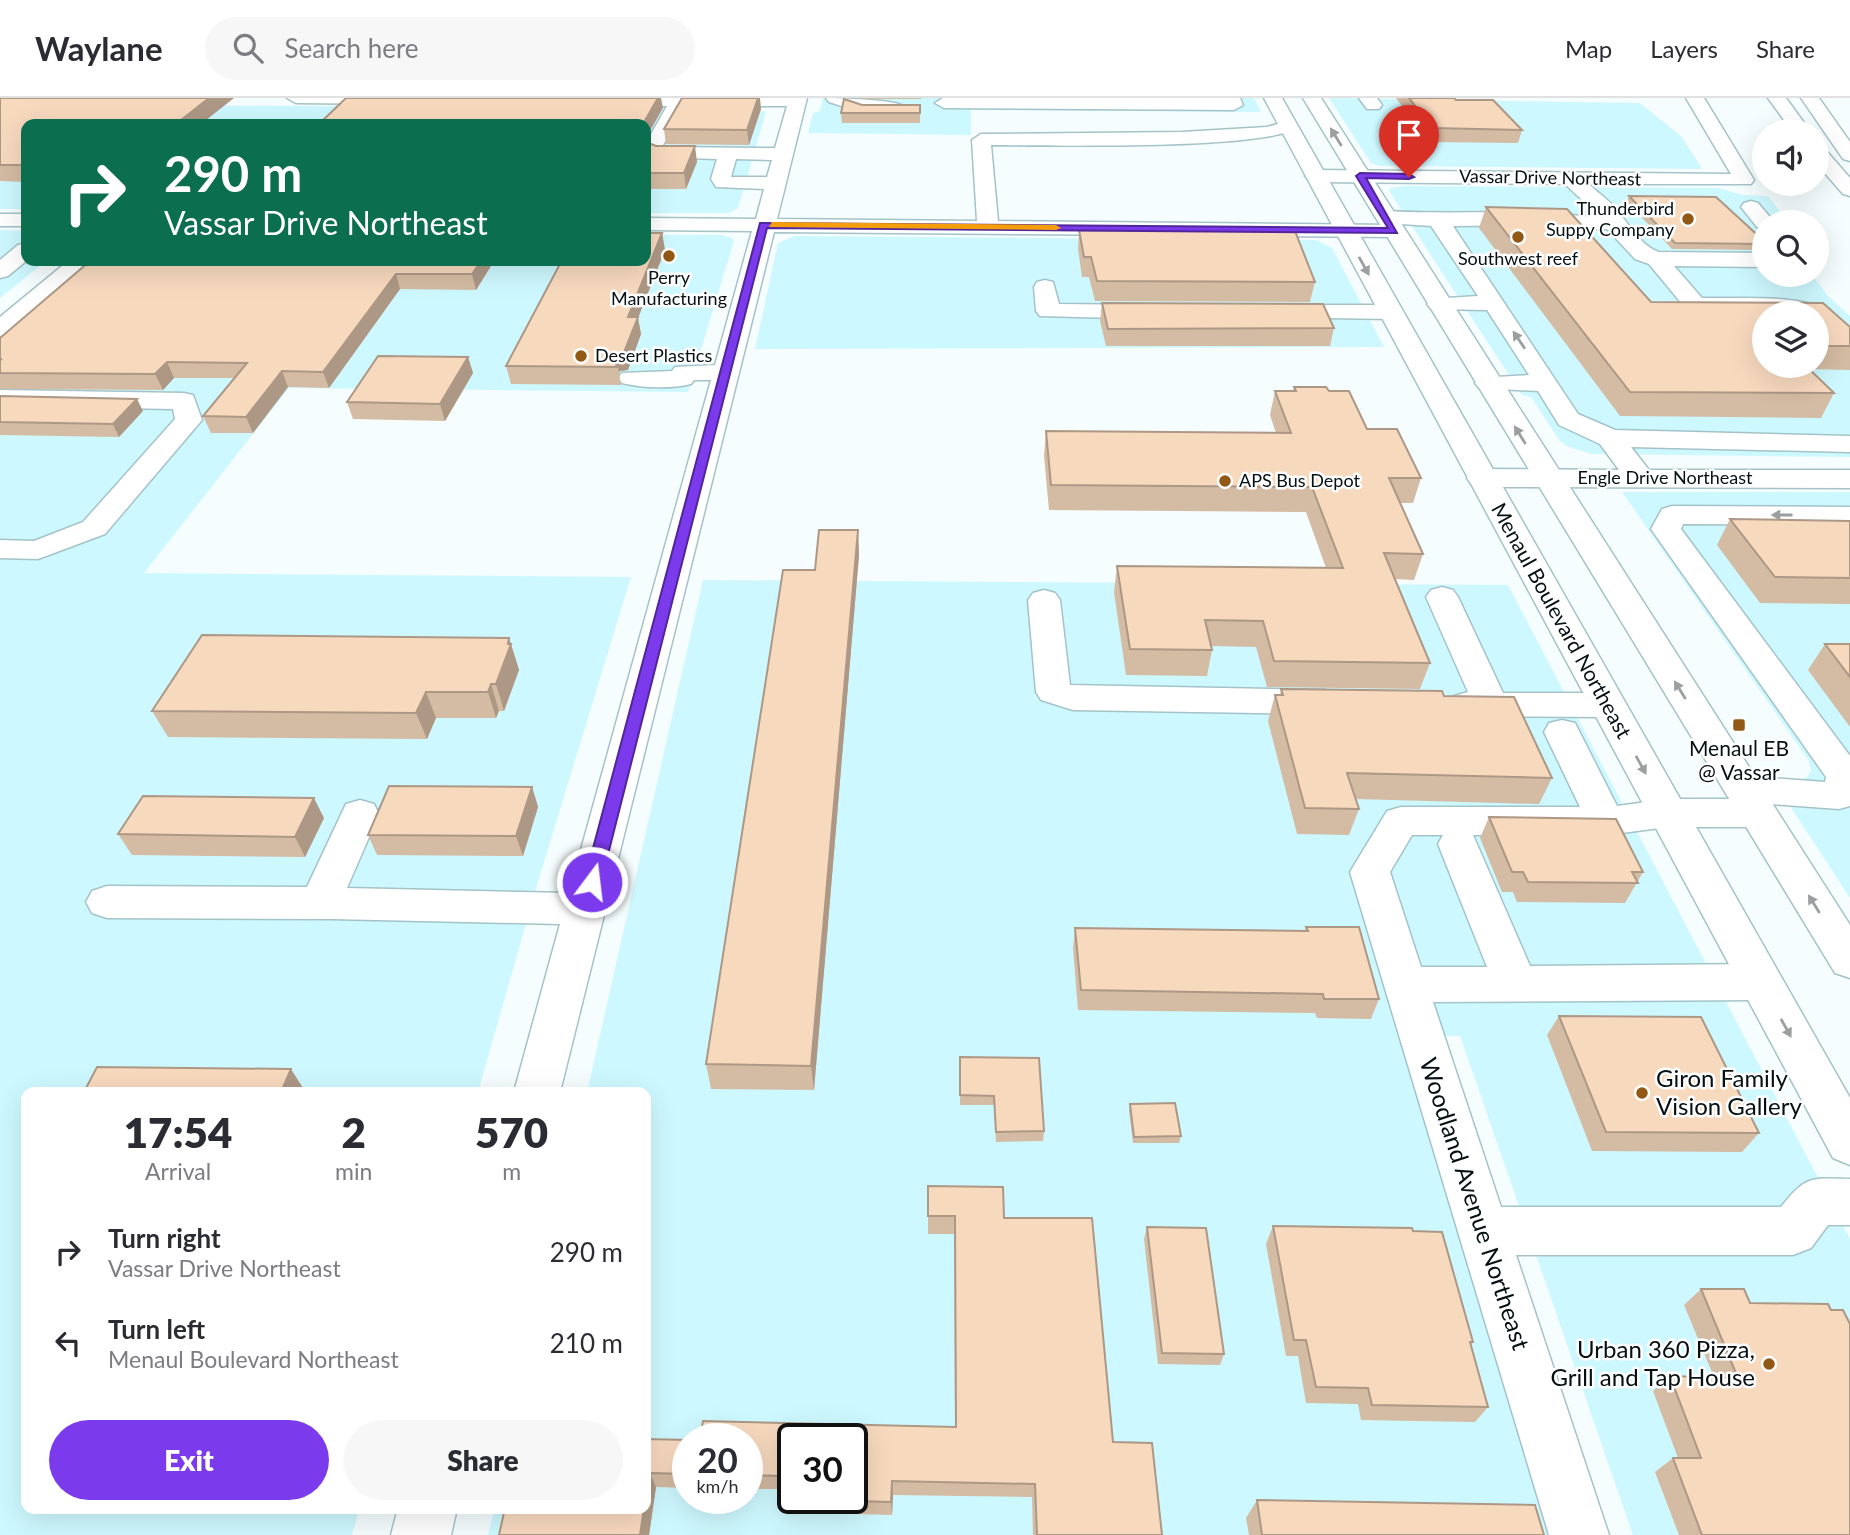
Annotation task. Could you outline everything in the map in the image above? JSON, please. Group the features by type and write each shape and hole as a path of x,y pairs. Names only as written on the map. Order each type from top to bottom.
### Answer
{"main road":[{"path":"296,98 414,99"},
{"path":"835,98 862,107 886,102 915,106 944,102 1234,104 1231,98"},
{"path":"1312,98 1850,961"},
{"name":"Vassar Drive Northeast","path":"1315,176 1744,180 1695,98"},
{"path":"1777,98 1792,119"},
{"path":"1810,98 1850,155"},
{"path":"538,1087 797,100 590,100"},
{"path":"675,100 652,153 782,154"},
{"path":"944,102 977,108 988,227"},
{"path":"981,140 1181,138 1277,141 1287,124"},
{"name":"Menaul Boulevard Northeast","path":"1287,124 1850,1143"},
{"path":"728,154 721,179 723,183 774,183"},
{"path":"1829,166 1850,190"},
{"path":"1570,178 1613,218 1613,223 1643,254 1657,259 1752,260"},
{"path":"1587,194 1665,193 1667,189 1659,179"},
{"path":"651,224 1345,230 1438,220 1548,219 1569,223 1613,223"},
{"path":"0,220 21,220"},
{"path":"1438,220 1547,383 1568,419 1610,438 1850,444"},
{"path":"0,243 21,245"},
{"path":"0,271 21,253"},
{"path":"1657,259 1695,304 1752,306"},
{"path":"0,330 75,266"},
{"path":"1331,285 1348,321"},
{"path":"1045,287 1051,338"},
{"path":"1439,304 1493,303"},
{"path":"1048,311 1182,312"},
{"path":"1249,312 1348,321 1390,312"},
{"path":"1829,319 1840,328"},
{"path":"631,378 682,379 685,370 725,373"},
{"path":"1488,383 1547,383"},
{"path":"0,398 184,401 189,420 94,528 38,550 0,550"},
{"path":"1610,438 1640,478"},
{"name":"Engle Drive Northeast","path":"1481,478 1850,479"},
{"path":"1562,732 1606,821 1749,801 1845,797 1845,776 1666,529 1672,515 1850,516"},
{"path":"1442,597 1491,704"},
{"path":"1044,600 1053,692 1073,699 1352,702"},
{"path":"1436,704 1608,705"},
{"path":"320,903 360,814"},
{"name":"Woodland Avenue Northeast","path":"1579,1535 1370,872 1401,821 1606,821"},
{"path":"1458,844 1516,984"},
{"path":"107,902 320,903 585,909"},
{"path":"1404,985 1760,982"},
{"path":"1482,1231 1793,1231 1816,1201 1850,1202"},
{"path":"421,1535 426,1514"}],"shaded area":[{"path":"823,98 1254,98 1261,112 971,110 971,135 808,133 813,113 820,111"},
{"path":"1329,98 1640,103 1682,137 1702,169 1379,166 1371,163"},
{"path":"0,104 758,109 766,112 738,208 729,213 651,213 651,119 21,119 21,209 0,209"},
{"path":"1404,186 1718,188 1743,195 1768,196 1779,210 1752,210 1752,287 1821,287 1850,316 1850,457 1592,454 1566,446 1531,397 1522,395 1389,191 1390,188"},
{"path":"0,230 21,231 21,266 40,266 0,298"},
{"path":"651,235 722,235 734,241 688,392 289,388 144,573 631,577 537,885 479,1087 21,1087 21,1514 358,1514 352,1535 0,1535 0,348 94,266 651,266"},
{"path":"795,236 1316,240 1332,248 1384,347 755,349 778,243"},
{"path":"1622,492 1850,492 1850,898 1779,789 1807,777 1811,771 1809,761"},
{"path":"703,580 1508,585 1850,1239 1850,1535 1633,1535 1460,1036 1407,1036 1567,1535 488,1535 493,1514 651,1514 651,1087 588,1087"}],"building":[{"path":"0,98 209,98 182,119 21,119 21,165 0,165"},
{"path":"346,98 658,98 646,119 324,119"},
{"path":"682,98 758,98 747,130 664,129"},
{"path":"1409,98 1493,100 1522,130 1432,128"},
{"path":"844,99 862,105 920,105 920,113 841,113"},
{"path":"651,144 695,146 684,173 651,173"},
{"name":"Thunderbird Suppy Company","path":"1629,196 1716,197 1752,230 1752,244 1675,243"},
{"path":"1486,207 1567,209 1651,302 1752,303 1752,378 1818,378 1834,393 1630,392"},
{"path":"1079,230 1295,231 1315,282 1097,281 1091,257 1084,257"},
{"path":"651,233 662,233 651,260"},
{"path":"84,266 478,266 472,274 396,274 323,372 282,371 246,417 203,416 247,363 167,362 155,374 0,373 0,338"},
{"path":"559,266 649,266 628,317 638,317 624,352 617,353 612,360 618,367 506,366"},
{"path":"1102,303 1323,304 1334,328 1108,329"},
{"path":"1829,308 1850,327 1850,346 1829,346"},
{"path":"378,356 468,357 440,404 347,402"},
{"path":"1294,387 1326,387 1329,391 1349,391 1367,429 1397,429 1421,478 1389,478 1423,554 1384,553 1430,663 1274,661 1263,621 1205,620 1212,650 1130,649 1117,566 1343,568 1312,487 1051,485 1046,431 1291,433 1275,391 1296,391"},
{"path":"0,396 137,399 113,424 0,422"},
{"path":"1730,519 1850,521 1850,578 1775,577"},
{"path":"819,530 858,530 811,1066 706,1064 783,570 815,570"},
{"path":"202,635 509,638 508,644 511,644 496,684 491,684 488,692 426,692 416,713 152,711"},
{"path":"1825,644 1850,644 1850,677"},
{"path":"1281,689 1442,691 1444,696 1514,697 1552,778 1347,773 1359,809 1305,808 1275,695 1283,695"},
{"path":"389,786 532,787 516,836 368,835"},
{"path":"143,796 314,798 295,837 118,834"},
{"path":"1489,817 1616,819 1643,872 1632,872 1638,883 1528,882 1523,872 1512,872"},
{"path":"1306,927 1359,927 1379,999 1324,999 1323,994 1081,990 1075,928 1308,931"},
{"name":"Giron Family Vision Gallery","path":"1559,1016 1701,1017 1759,1133 1606,1132"},
{"path":"960,1057 1039,1058 1044,1131 996,1132 994,1096 960,1095"},
{"path":"97,1067 291,1069 283,1087 87,1087"},
{"path":"1175,1103 1181,1136 1134,1137 1130,1104"},
{"path":"928,1186 1003,1187 1004,1218 1092,1218 1113,1442 1152,1443 1162,1535 1037,1535 1035,1484 892,1481 891,1502 868,1501 868,1425 956,1427 955,1216 928,1216"},
{"path":"1273,1226 1412,1228 1413,1231 1442,1232 1488,1407 1372,1405 1368,1388 1316,1387 1306,1340 1294,1340"},
{"path":"1147,1227 1206,1228 1224,1354 1162,1353"},
{"path":"1701,1289 1744,1289 1750,1303 1828,1304 1831,1310 1843,1310 1850,1324 1850,1535 1702,1535 1673,1458 1701,1458 1670,1376 1738,1378"},
{"path":"703,1421 787,1423 777,1423 777,1476 763,1475 763,1423"},
{"path":"651,1439 672,1440 672,1474 651,1473"},
{"path":"1257,1500 1535,1505 1544,1535 1262,1535"},
{"path":"504,1514 643,1514 640,1535 499,1535"}],"slow traffic":[{"path":"772,225 1056,228"}],"place":[{"name":"Thunderbird Suppy Company","path":"1688,219"},
{"name":"Southwest reef","path":"1518,237"},
{"name":"Perry Manufacturing","path":"669,256"},
{"name":"Desert Plastics","path":"581,356"},
{"name":"APS Bus Depot","path":"1225,481"},
{"name":"Menaul EB @ Vassar","path":"1739,725"},
{"name":"Giron Family Vision Gallery","path":"1642,1093"},
{"name":"Urban 360 Pizza, Grill and Tap House","path":"1769,1364"}],"route":[{"path":"592,882 763,225 1394,231 1360,176 1409,177"}]}
